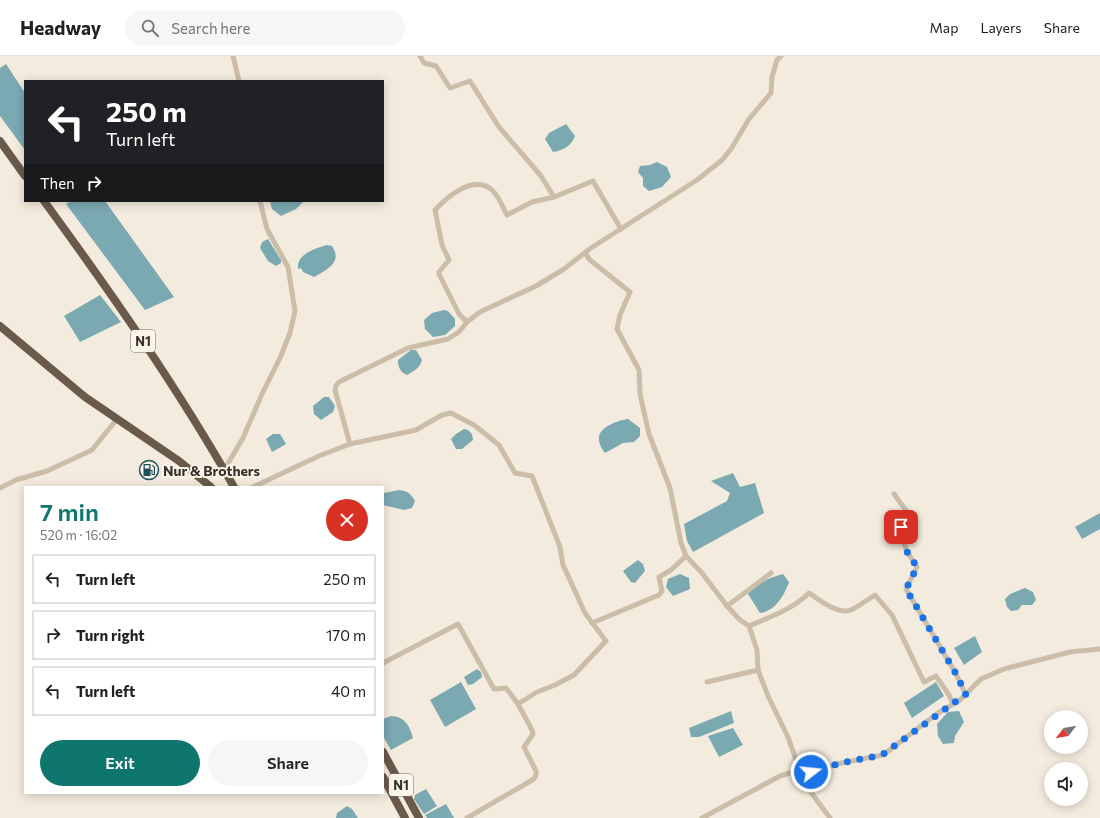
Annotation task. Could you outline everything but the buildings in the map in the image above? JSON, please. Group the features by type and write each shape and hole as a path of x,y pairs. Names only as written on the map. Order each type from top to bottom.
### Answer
{"highway":[{"path":"0,142 24,175"},
{"name":"N1","path":"45,202 127,315 192,415 224,470 230,486"},
{"path":"0,326 85,397 179,461 210,486"},
{"name":"N1","path":"384,754 419,818"},
{"name":"N1","path":"384,779 405,818"}],"street":[{"path":"233,56 239,80"},
{"path":"420,56 424,62 436,66 450,88 470,81 499,127 541,176 554,197"},
{"path":"350,444 340,410 336,386 349,376 408,348 448,339 460,332 467,322 480,312 536,286 564,269 585,253 697,180 722,160 731,149 749,119 771,93 772,76 777,60 782,56"},
{"path":"467,322 459,314 439,274 449,260 442,244 435,210 454,193 472,184 484,185 493,191 507,215 532,202 554,197 593,181 621,229"},
{"path":"224,470 243,438 262,394 280,358 290,333 295,311 288,267 267,229 260,202"},
{"path":"585,253 590,260 630,292 620,315 617,329 639,370 640,394 649,434 670,488 680,543 686,556 702,573 726,606 740,620 749,626 757,650 758,670 788,737 804,783 830,818"},
{"path":"254,486 319,456 350,444 416,430 442,415 451,413 474,425 500,445 515,473 532,476 560,547 563,565 585,613 606,643 574,675 537,692 518,704"},
{"path":"0,488 28,475 47,471 92,450 117,419"},
{"path":"894,494 910,516 901,527 906,550 917,567 906,589 955,672 966,694"},
{"path":"592,623 659,595 662,591 659,577 672,570 686,556"},
{"path":"726,606 771,573"},
{"path":"749,626 774,616 809,593 820,601 842,611 850,610 875,595 892,614 924,682 936,676 949,695 953,704"},
{"path":"384,662 458,624 494,689 506,688 518,704 533,732 524,747 536,775 534,779 467,818"},
{"path":"702,818 780,776 790,773 801,773 882,755 953,704 981,679 1004,669 1070,652 1100,649"},
{"path":"707,682 758,670"}],"water":[{"path":"6,64 24,91 24,149 0,116 0,68"},
{"path":"566,124 575,136 567,147 553,152 545,139 549,133"},
{"path":"657,162 667,167 671,177 662,187 649,191 643,186 643,178 638,172 640,166 650,165"},
{"path":"69,202 106,202 174,297 145,310 66,204"},
{"path":"270,202 303,202 296,209 281,216 272,209"},
{"path":"268,239 281,260 281,263 276,266 268,261 260,248 262,242"},
{"path":"327,245 332,246 335,252 336,257 332,265 314,277 303,272 301,268 298,269 298,264 303,256 312,250"},
{"path":"100,295 121,322 80,342 64,316"},
{"path":"444,310 448,311 455,319 455,326 445,335 433,337 425,329 424,320 432,313"},
{"path":"411,350 416,350 422,360 414,371 407,375 400,369 398,360"},
{"path":"324,397 329,397 335,406 333,412 321,420 314,414 313,406"},
{"path":"628,419 640,428 640,436 634,442 623,443 605,453 599,441 602,431 610,425"},
{"path":"464,429 468,430 472,434 473,440 462,449 456,449 451,439"},
{"path":"273,434 280,434 286,444 272,452 266,439"},
{"path":"733,473 740,487 755,483 764,513 693,552 687,541 684,524 727,501 730,493 711,481"},
{"path":"399,490 405,491 412,496 415,501 412,508 404,510 384,505 384,493"},
{"path":"1100,513 1100,529 1082,539 1075,527"},
{"path":"638,560 643,564 645,571 635,583 631,582 623,571"},
{"path":"680,574 689,578 690,589 673,596 666,587 668,579"},
{"path":"783,574 789,582 782,597 770,609 760,613 748,594 751,590 764,581"},
{"path":"1025,588 1033,592 1036,600 1032,605 1022,605 1018,610 1011,611 1007,607 1005,599 1010,594"},
{"path":"975,636 982,652 964,665 954,648"},
{"path":"477,669 481,672 482,677 473,684 468,685 464,677"},
{"path":"461,682 476,709 445,727 430,700"},
{"path":"936,682 944,696 912,718 904,703"},
{"path":"731,711 734,723 699,737 691,737 689,728"},
{"path":"959,711 964,722 955,736 954,743 943,744 938,736 937,724 948,712"},
{"path":"396,716 403,720 408,726 413,738 391,750 384,738 384,719"},
{"path":"733,728 743,745 719,757 708,736"},
{"path":"426,789 437,806 424,814 414,799 415,795"},
{"path":"446,804 454,818 427,818 425,815"},
{"path":"347,806 352,809 358,818 336,818 337,813"}],"place":[{"name":"Nur & Brothers","path":"149,470"}],"route":[{"path":"811,772 841,763 882,755 898,745 938,714 960,700 966,694 945,654 925,624 906,589 917,567 906,550 901,527"}]}
